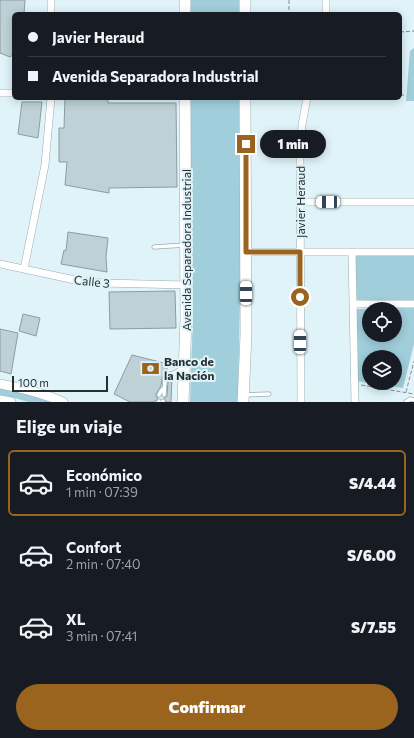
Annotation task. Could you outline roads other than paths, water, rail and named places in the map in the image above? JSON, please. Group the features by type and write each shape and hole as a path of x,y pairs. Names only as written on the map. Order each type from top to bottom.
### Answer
{"main road":[{"path":"185,0 185,12"},
{"path":"245,0 245,12"},
{"name":"Avenida Separadora Industrial","path":"182,402 185,366 186,319 185,100"},
{"path":"243,398 246,334 245,100"}],"street":[{"path":"51,0 51,12"},
{"path":"326,0 326,12"},
{"path":"0,93 12,93"},
{"path":"24,269 45,165 51,100"},
{"name":"Javier Heraud","path":"300,402 300,153 302,125 307,100"},
{"path":"300,202 414,202"},
{"path":"246,252 414,252"},
{"path":"352,252 354,402"},
{"name":"Calle 3","path":"0,264 75,280 103,283 186,285"},
{"path":"353,304 414,304"},
{"path":"0,384 30,390 63,402"},
{"path":"0,400 11,402"}],"lane":[{"path":"154,247 186,245"},
{"path":"162,395 165,378 185,366"},
{"path":"243,398 269,394"},
{"path":"406,402 410,399 414,400"}],"place":[{"name":"Banco de la Nación","path":"151,368"}]}
